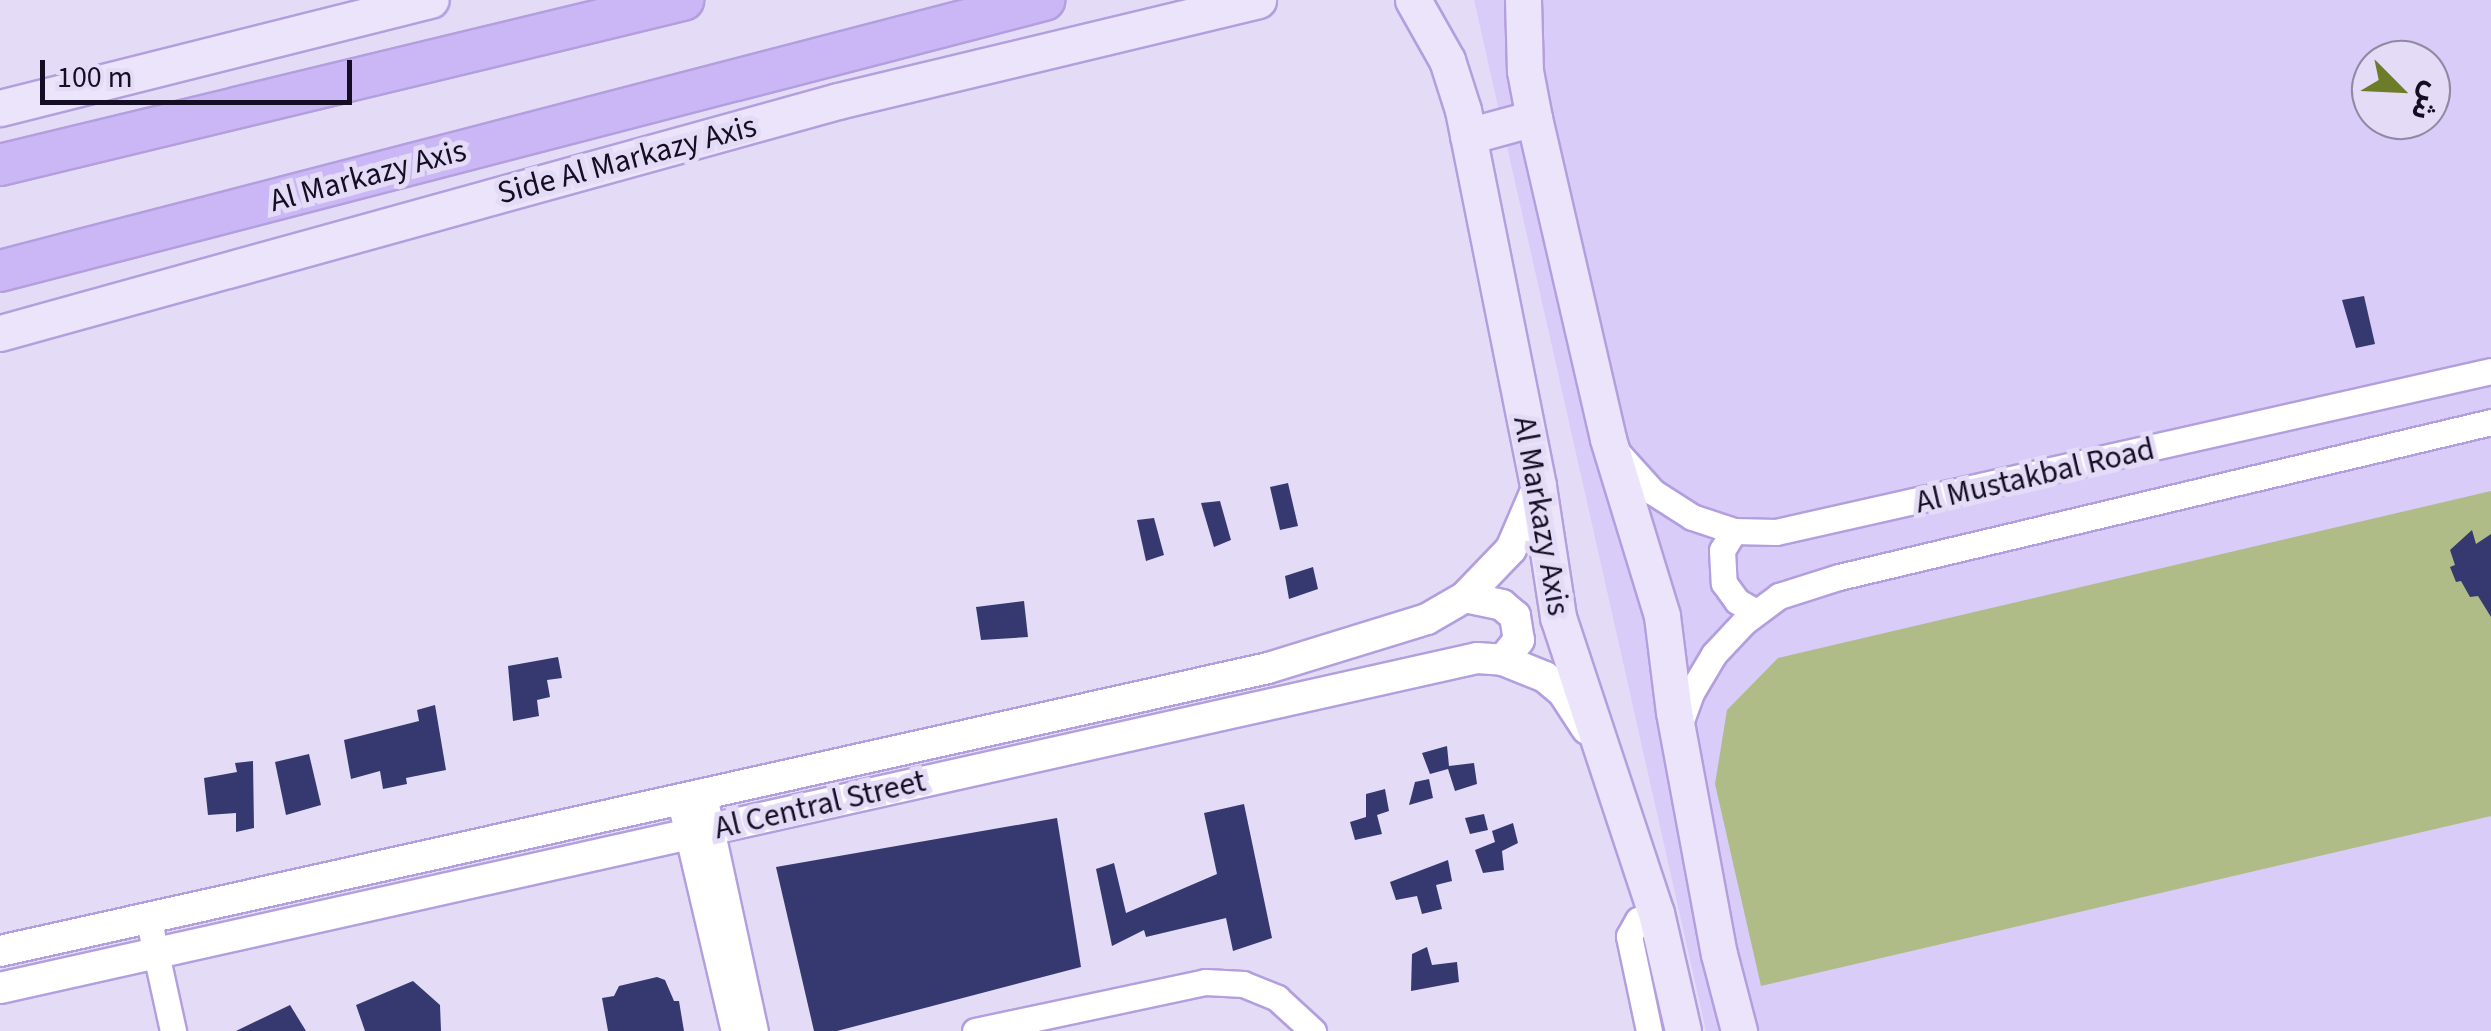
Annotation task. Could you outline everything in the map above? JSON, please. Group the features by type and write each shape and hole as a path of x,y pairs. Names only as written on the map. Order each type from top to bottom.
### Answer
{"highway":[{"path":"0,164 683,0"},
{"name":"Al Markazy Axis","path":"0,271 1044,0"}],"main road":[{"path":"0,108 394,4 432,0"},
{"name":"Al Markazy Axis","path":"1413,0 1447,60 1468,136 1538,486 1558,617 1656,914 1683,1031"},
{"path":"1522,0 1525,71 1534,118 1608,439 1652,576 1719,954 1739,1031"},
{"name":"Side Al Markazy Axis","path":"0,333 838,102 1251,1"},
{"path":"1468,136 1534,118"}],"street":[{"name":"Al Mustakbal Road","path":"1608,439 1653,492 1692,517 1734,531 1776,532 2491,371"},
{"name":"Al Mustakbal Road","path":"1678,731 1702,672 1728,637 1780,596 1839,577 2491,422"},
{"name":"Al Central Street","path":"0,950 1268,668 1427,620 1465,596 1510,548 1538,486"},
{"path":"1734,531 1722,550 1724,583 1736,601 1756,612"},
{"path":"1465,596 1502,606 1515,616 1519,640 1503,660"},
{"name":"Al Central Street","path":"0,988 1444,664 1503,660 1544,677 1563,692 1603,752"},
{"path":"691,794 755,1031"},
{"path":"700,832 734,1031"},
{"path":"1649,1031 1629,936 1638,920 1656,914"},
{"path":"148,917 173,1031"},
{"path":"975,1031 1015,1027 1205,982 1242,984 1277,998 1313,1031"}],"shaded area":[{"path":"1474,0 2491,0 2491,1031 1706,1031"}],"green space":[{"path":"2491,491 2491,816 1761,986 1715,784 1727,710 1778,658"}],"building":[{"path":"2364,296 2375,344 2356,348 2342,300"},
{"path":"1288,483 1298,526 1280,530 1270,487"},
{"path":"1220,501 1231,540 1214,547 1201,503"},
{"path":"1154,518 1164,555 1146,561 1137,520"},
{"path":"2472,530 2476,544 2491,534 2491,617 2478,596 2470,597 2461,581 2456,582 2450,567 2455,565 2450,550"},
{"path":"1313,567 1318,589 1289,599 1285,576"},
{"path":"1024,601 1028,637 981,640 976,607"},
{"path":"558,657 562,678 547,680 550,697 537,700 539,716 513,721 508,666"},
{"path":"435,705 446,770 406,778 407,784 383,789 380,771 351,779 344,740 419,721 417,710"},
{"path":"1447,746 1449,766 1474,763 1477,784 1455,791 1448,769 1430,774 1422,753"},
{"path":"309,754 321,805 286,815 275,762"},
{"path":"253,761 254,828 236,832 236,813 208,815 204,778 237,772 235,763"},
{"path":"1429,779 1433,798 1409,805 1415,782"},
{"path":"1385,789 1389,811 1377,815 1382,834 1355,840 1350,822 1366,817 1366,794"},
{"path":"1244,804 1272,938 1233,951 1226,918 1146,937 1144,930 1112,946 1096,869 1114,863 1126,913 1217,874 1204,813"},
{"path":"1484,814 1488,830 1470,834 1465,818"},
{"path":"1057,818 1081,967 837,1031 814,1031 776,867"},
{"path":"1513,823 1518,843 1502,851 1504,870 1483,873 1475,850 1495,842 1492,831"},
{"path":"1448,860 1452,881 1436,885 1442,909 1422,914 1417,896 1396,900 1390,882"},
{"path":"1427,947 1432,965 1457,962 1459,982 1411,991 1412,954"},
{"path":"657,977 665,980 674,1001 679,1001 684,1031 608,1031 602,998 614,996 619,986"},
{"path":"413,981 440,1005 441,1031 365,1031 356,1005"},
{"path":"290,1005 306,1031 236,1031"}]}
